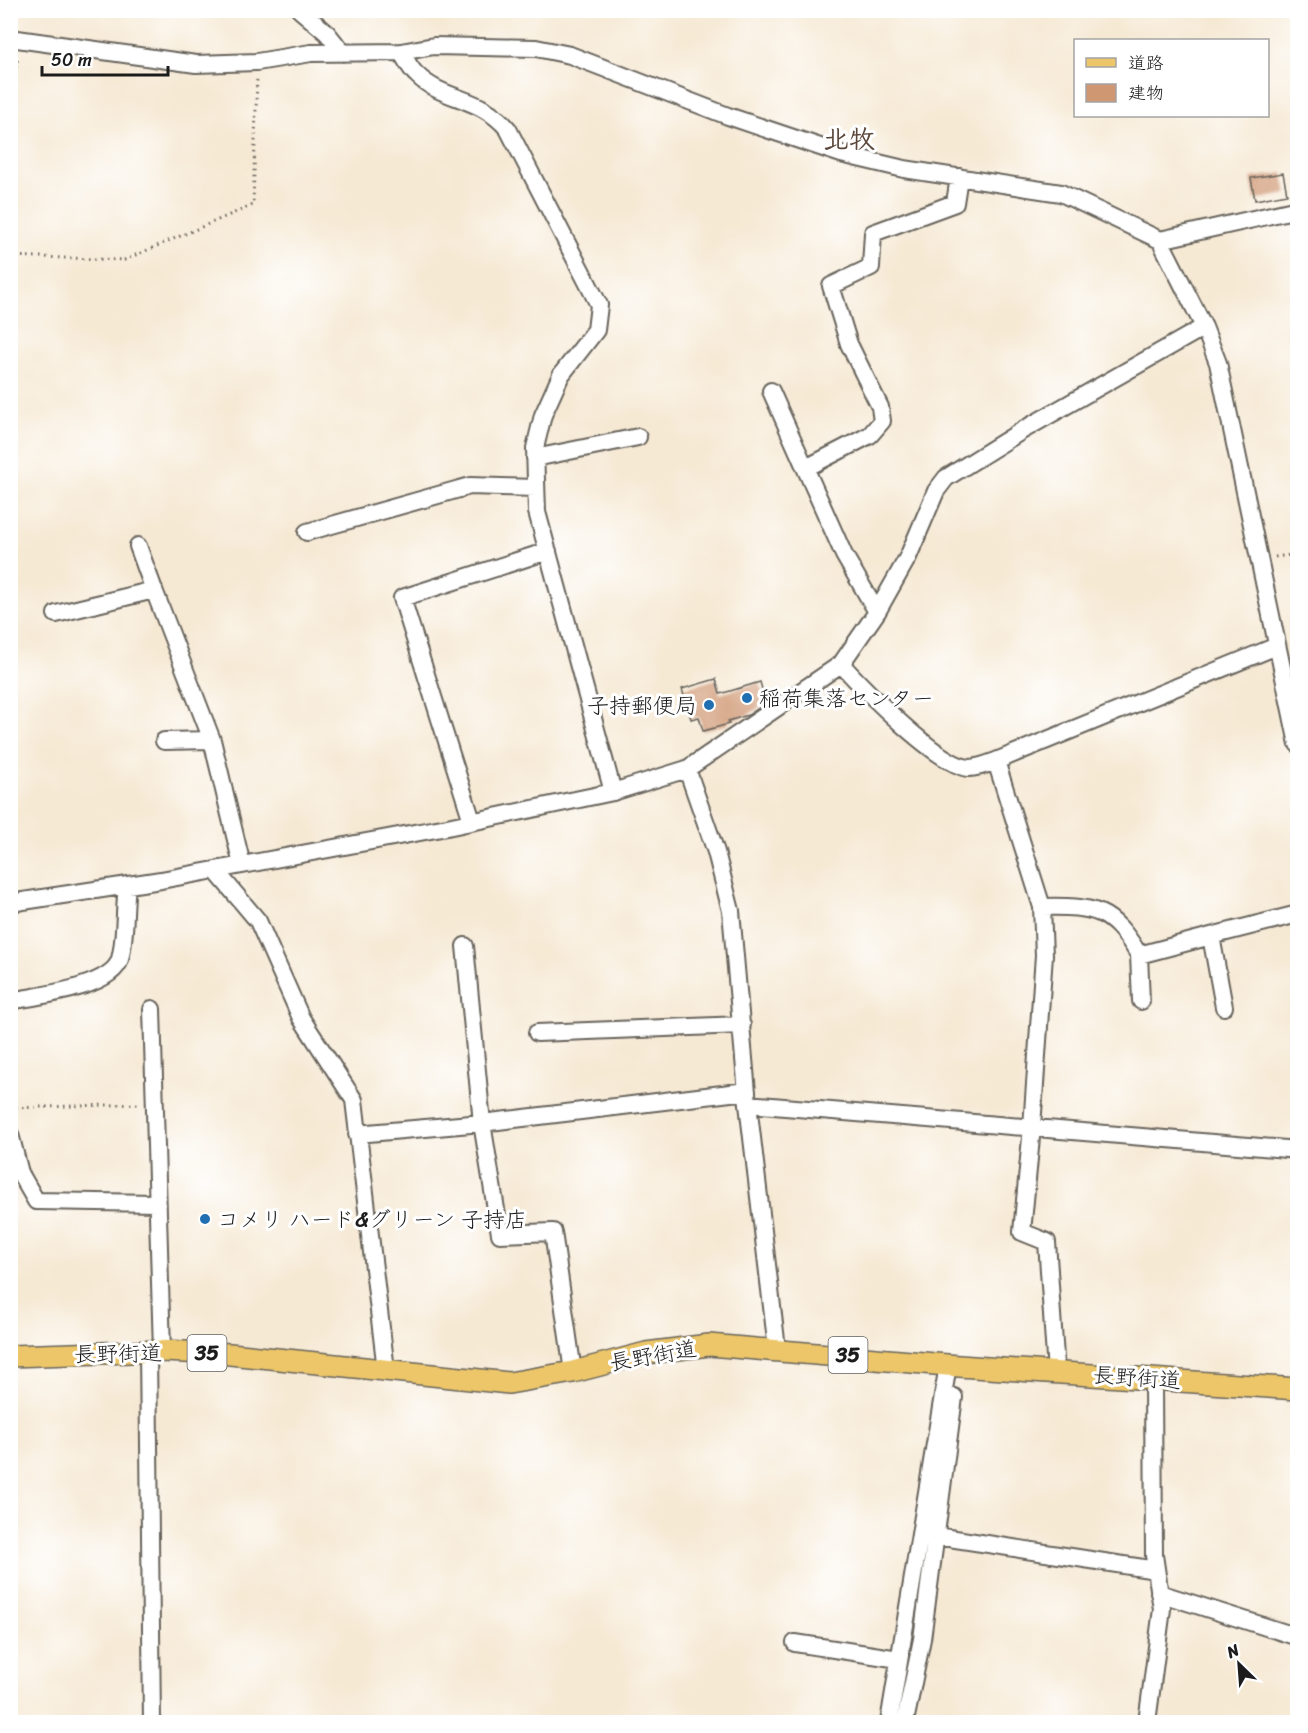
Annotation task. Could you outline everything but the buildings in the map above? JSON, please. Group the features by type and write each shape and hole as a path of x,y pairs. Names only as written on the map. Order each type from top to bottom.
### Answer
{"main road":[{"name":"長野街道","path":"10,1356 155,1351 230,1354 509,1383 573,1372 646,1353 709,1345 1298,1389"}],"street":[{"path":"300,10 327,33 343,53"},
{"path":"15,39 196,64 257,63 311,53 401,52 434,46 536,48 570,55 728,116 842,154 904,170 1061,193 1161,240 1298,209"},
{"path":"401,52 417,76 436,88 480,105 497,116 508,129 599,305 596,330 561,375 543,415 535,448 537,512 613,792"},
{"path":"806,468 870,435 882,421 880,407 849,344 831,286 871,267 873,233 955,203 959,177"},
{"path":"1161,240 1204,327 1218,363 1298,744"},
{"path":"10,903 215,870 472,821 613,792 687,769 841,664 877,612 908,557 936,491 946,478 1023,430 1204,327"},
{"path":"771,392 844,555 877,612"},
{"path":"536,458 638,437"},
{"path":"307,532 470,486 537,488"},
{"path":"138,546 212,740 242,865"},
{"path":"472,821 402,598 548,551"},
{"path":"56,614 154,590"},
{"path":"841,664 886,710 942,756 969,768 996,761 1277,646"},
{"path":"164,741 212,740"},
{"path":"996,761 1042,907 1044,955 1022,1232 1047,1242 1056,1372"},
{"path":"687,769 716,852 731,911 748,1098 777,1349"},
{"path":"215,870 258,921 302,1018 354,1100 386,1370"},
{"path":"10,1001 69,990 111,974 120,961 127,885"},
{"path":"1042,907 1091,909 1110,917 1128,936 1139,955 1141,1001"},
{"path":"1139,955 1298,914"},
{"path":"1210,936 1224,1007"},
{"path":"465,945 482,1123 500,1234 553,1232 573,1372"},
{"path":"152,1009 156,1203 152,1722"},
{"path":"537,1033 742,1025"},
{"path":"357,1134 748,1098 1032,1127 1298,1150"},
{"path":"10,1134 20,1173 36,1201 156,1203"},
{"path":"889,1722 902,1697 922,1639 920,1583 954,1365"},
{"path":"1148,1722 1162,1609 1154,1555 1153,1379"},
{"path":"905,1722 899,1659 936,1536 934,1495"},
{"path":"936,1536 1156,1570"},
{"path":"1160,1593 1298,1637"},
{"path":"795,1643 899,1659"}],"path":[{"path":"10,109 15,39"},
{"path":"10,256 124,260 253,205 257,63"},
{"path":"1259,559 1298,554"},
{"path":"10,1108 153,1104"}],"place":[{"name":"稲荷集落センター","path":"747,698"},
{"name":"子持郵便局","path":"709,705"},
{"name":"コメリ ハード&グリーン 子持店","path":"205,1219"}],"district":[{"name":"北牧","path":"849,139"}]}
